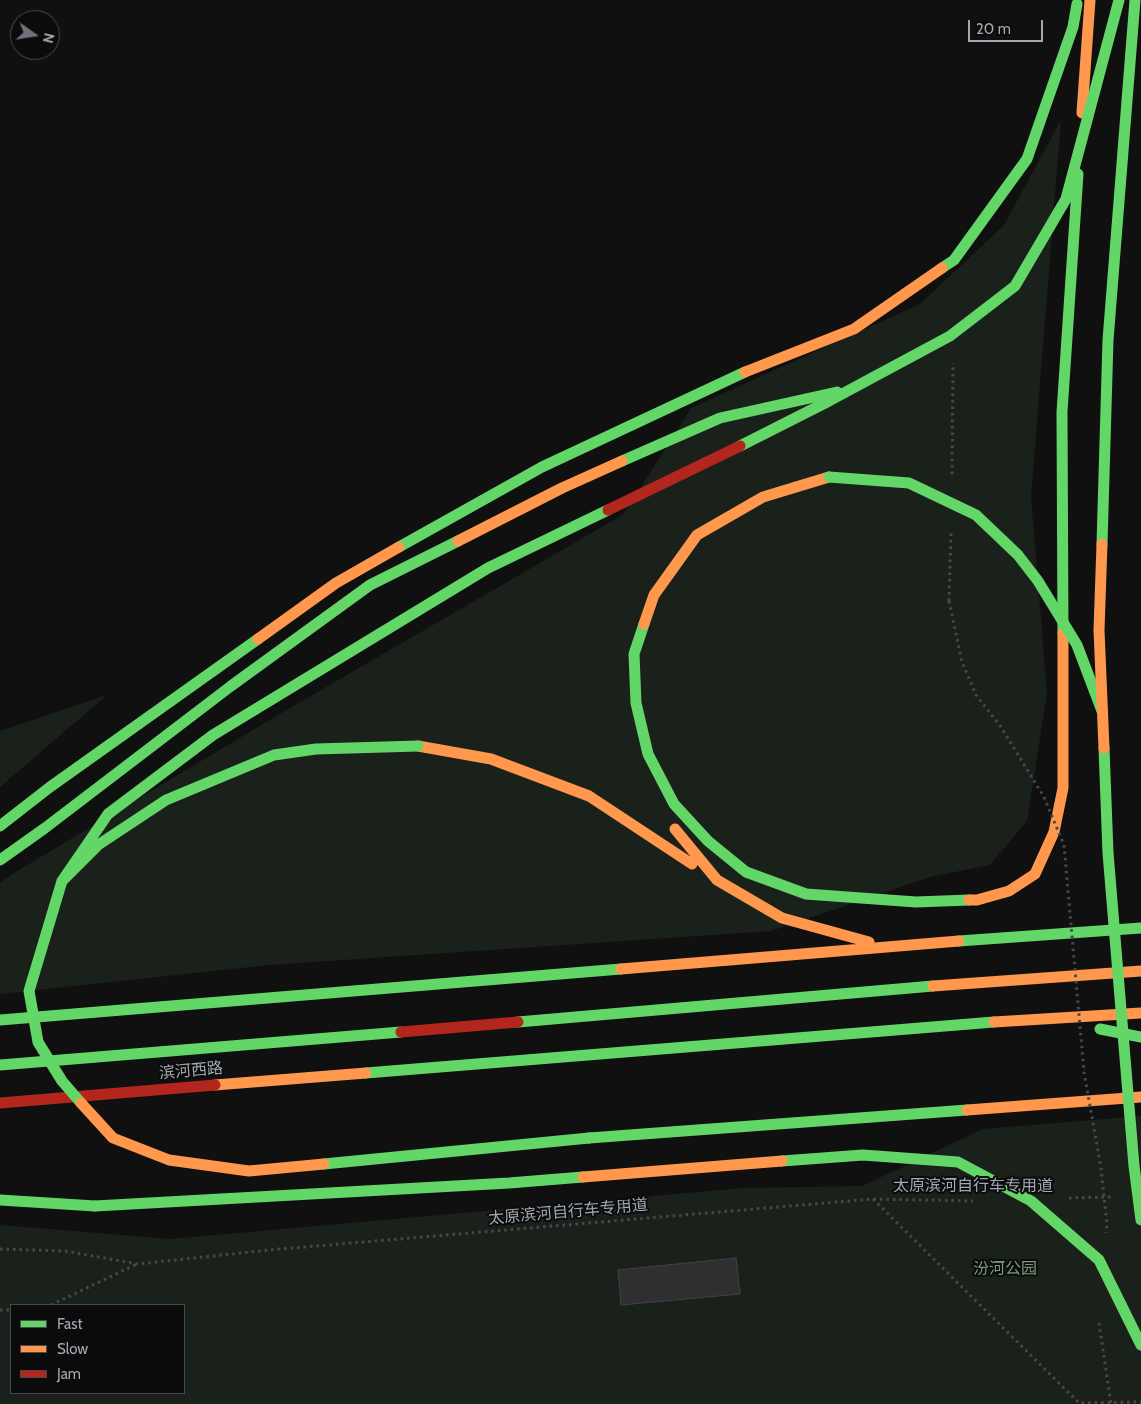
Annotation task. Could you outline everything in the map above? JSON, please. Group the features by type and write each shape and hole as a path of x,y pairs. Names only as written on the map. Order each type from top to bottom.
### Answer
{"main road":[{"path":"0,826 336,583 542,467 727,379 854,329 954,260 1027,159 1073,27 1078,0"},
{"path":"636,703 648,754 674,804 708,841 746,872 806,894 865,900 916,902 977,900 1009,891 1035,874 1054,832 1063,788 1062,412 1090,0"},
{"path":"1119,0 1066,199 1016,286 950,336 853,388 687,472 488,568 213,735 108,814 62,881 29,991 38,1042 62,1081 113,1138 169,1160 249,1171 589,1138 1141,1097"},
{"path":"1135,0 1108,340 1099,630 1108,853 1134,1166 1141,1220"},
{"path":"0,860 231,686 370,585 562,488 720,418 853,388"},
{"path":"716,880 676,831 650,774 636,703 634,654 654,595 697,536 763,496 829,477 909,483 976,515 1018,555 1038,581 1077,645 1102,711"},
{"path":"62,881 98,845 166,800 274,755 316,749 418,746 491,759 589,796 716,880 782,918 887,947"},
{"path":"0,1020 1141,928"},
{"name":"滨河西路","path":"0,1065 1017,979 1141,971"},
{"path":"1050,1018 1141,1013"},
{"path":"1050,1018 1141,1037"},
{"name":"滨河西路","path":"0,1103 1050,1018"},
{"path":"0,1200 95,1206 509,1183 863,1155 958,1162 1031,1201 1098,1260 1141,1345"}],"path":[{"path":"952,482 954,356"},
{"path":"951,532 950,601 962,662 976,695 1001,727 1044,797 1064,845 1084,1072 1101,1168 1107,1224 1102,1267"},
{"name":"太原滨河自行车专用道","path":"1062,1198 1121,1197"},
{"path":"873,1199 1079,1402 1141,1402"},
{"name":"太原滨河自行车专用道","path":"0,1248 65,1251 138,1264 269,1250 873,1199 974,1200"},
{"path":"53,1304 138,1264"},
{"path":"1098,1315 1111,1404"}],"green space":[{"path":"1061,120 1031,497 1047,693 1027,821 990,865 930,877 771,931 269,965 0,994 0,883 273,718 624,514 691,408 920,304 1004,225"},
{"path":"107,695 0,787 0,731"},
{"name":"汾河公园","path":"1141,1116 1141,1404 0,1404 0,1225 170,1239 743,1188 862,1186 983,1129"}],"building":[{"path":"736,1258 740,1294 621,1305 618,1270"}],"traffic: fast":[{"path":"740,446 950,336 1015,286 1066,199 1119,0"},
{"path":"1102,544 1108,340 1135,0"},
{"path":"942,268 954,260 1027,159 1073,27 1077,4"},
{"path":"1063,633 1062,412 1078,174"},
{"path":"399,547 542,467 745,372"},
{"path":"622,461 720,418 837,392"},
{"path":"829,477 909,483 976,515 1018,555 1038,581 1077,645 1102,711"},
{"path":"62,881 108,814 213,735 488,568 608,510"},
{"path":"0,860 45,828 231,686 370,585 458,541"},
{"path":"644,624 634,654 636,703 648,754 674,804 708,841 746,872 806,894 916,902 969,900"},
{"path":"0,826 50,787 258,639"},
{"path":"81,1103 62,1081 38,1042 29,991 62,881 98,845 166,800 274,755 316,749 418,746"},
{"path":"1104,748 1108,853 1134,1166 1141,1220"},
{"path":"959,941 1141,928"},
{"path":"0,1020 621,969"},
{"path":"518,1022 933,986"},
{"path":"366,1073 994,1022"},
{"path":"1100,1029 1141,1037"},
{"path":"0,1065 401,1032"},
{"path":"589,1138 967,1110"},
{"path":"324,1164 589,1138"},
{"path":"782,1161 863,1155 958,1162 1031,1201 1099,1260 1141,1345"},
{"path":"95,1206 509,1183 583,1177"},
{"path":"0,1200 95,1206"}],"traffic: slow":[{"path":"1082,113 1090,0"},
{"path":"745,372 854,329 942,268"},
{"path":"458,541 562,488 622,461"},
{"path":"644,624 654,595 697,535 763,497 829,477"},
{"path":"1102,544 1099,630 1104,748"},
{"path":"258,639 336,583 399,547"},
{"path":"969,900 977,900 1009,891 1035,874 1054,832 1063,788 1063,633"},
{"path":"418,746 491,759 589,796 692,864"},
{"path":"675,829 717,880 782,918 869,942"},
{"path":"621,969 959,941"},
{"path":"933,986 1141,971"},
{"path":"994,1022 1141,1013"},
{"path":"215,1085 366,1073"},
{"path":"967,1110 1141,1097"},
{"path":"81,1103 113,1138 169,1160 249,1171 324,1164"},
{"path":"583,1177 782,1161"}],"traffic: jam":[{"path":"608,510 740,446"},
{"path":"401,1032 518,1022"},
{"path":"0,1103 215,1085"}]}
